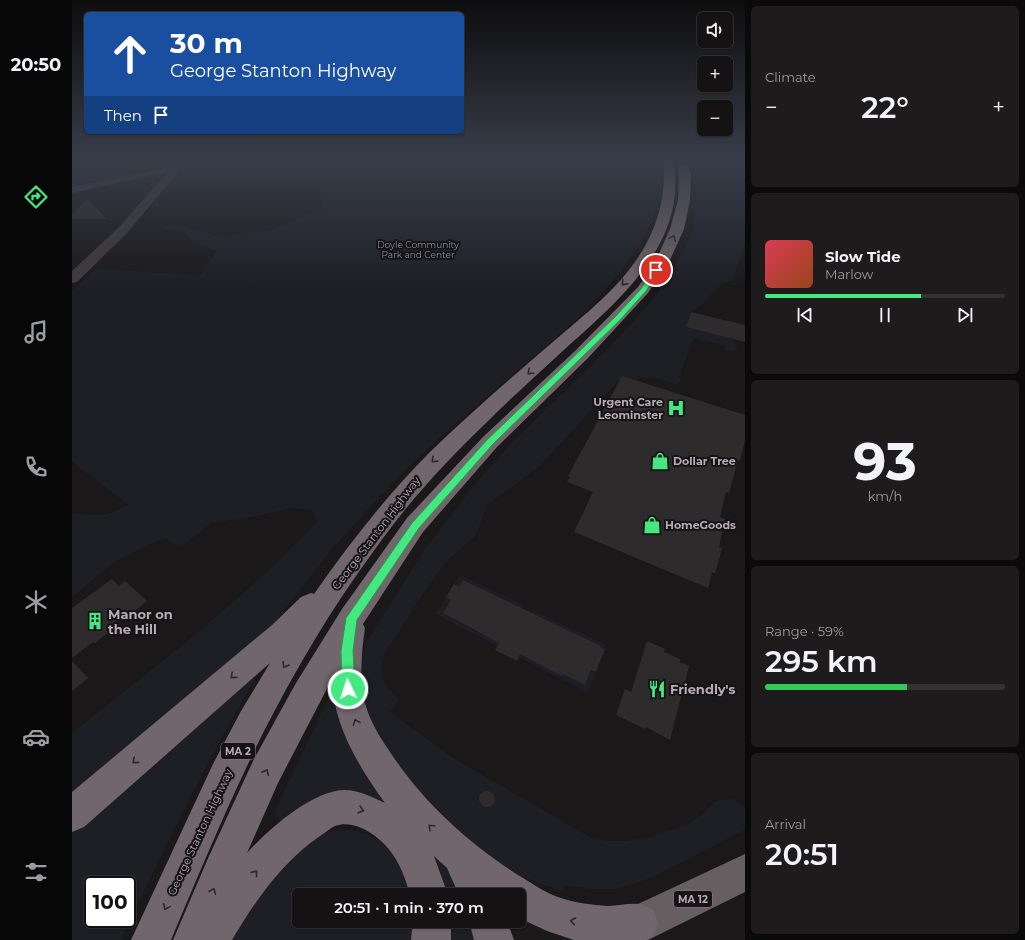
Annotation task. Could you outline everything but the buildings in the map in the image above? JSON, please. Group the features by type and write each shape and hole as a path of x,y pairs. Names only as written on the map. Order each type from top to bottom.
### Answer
{"highway":[{"name":"George Stanton Highway","path":"152,940 209,812 252,721 300,640 343,572 384,518 421,473 464,431 600,309 646,257 661,226 667,203"},
{"name":"MA 2","path":"193,940 222,869 266,771 307,694 352,618 416,525 490,442 582,354 643,290 663,260 677,229 683,203"},
{"path":"72,815 282,634 343,572"},
{"path":"352,618 347,651 347,676 350,702 359,730 368,750 382,770 427,823 460,855 506,888"},
{"path":"210,940 239,895 270,856 295,832 308,822 329,811 339,808 352,808 366,812 378,817 396,830 414,852 421,867 427,888"},
{"path":"460,855 476,888"},
{"name":"MA 12","path":"605,940 716,888 745,872"},
{"path":"526,902 562,918 606,926 639,924"},
{"path":"431,940 432,928"},
{"path":"490,928 494,940"}],"street":[{"path":"72,279 123,230 146,203"}],"green space":[{"name":"Doyle Community Park and Center","path":"322,203 659,203 643,240 619,274 582,315 444,434 400,475 332,549 268,631 72,803 72,733 167,658 229,606 289,550 317,521 312,510 292,508 247,518 212,523 183,545 176,546 166,538 113,563 72,597 72,514 105,515 129,505 72,462 72,291 96,269 201,275 216,251 189,239 182,231 163,229 163,227 168,225 183,226 220,237 264,231 286,225 316,209 324,209"},
{"path":"696,203 745,203 745,242 733,280 721,285 700,306 691,312 686,327 731,338 736,344 737,349 733,352 727,351 724,345 694,338 679,376 681,382 675,384 658,378 641,377 637,381 622,377 539,467 488,504 476,535 446,562 423,593 396,637 390,644 383,659 382,672 385,683 399,699 390,712 453,758 592,838 608,841 624,841 647,838 689,824 704,813 716,801 732,799 745,807 745,830 653,877 616,889 591,889 564,885 564,892 520,876 497,863 462,835 418,789 391,758 372,723 366,707 362,689 361,661 366,643 425,549 471,489 512,442 596,361 655,297 669,277 693,232"},
{"path":"460,575 523,605 522,608 463,580 459,587 454,584"},
{"path":"446,597 451,600 443,613 482,635 483,634 500,642 497,646 436,614"},
{"path":"532,610 606,645 605,649 531,612"},
{"path":"521,652 562,676 563,674 585,685 591,670 596,672 588,693 519,657"},
{"path":"249,675 255,679 185,808 136,908 136,876 84,876 84,928 127,928 121,940 72,940 72,832"},
{"path":"337,681 389,795 383,804 281,822 274,813"},
{"path":"351,830 372,836 390,848 412,888 292,888 292,928 418,928 417,940 232,940 259,886 302,842 327,831"},
{"path":"437,849 461,888 444,888 439,867 432,853"},
{"path":"450,928 475,928 479,940 450,940"}],"place":[{"name":"Urgent Care Leominster","path":"676,408"},
{"name":"Dollar Tree","path":"660,461"},
{"name":"HomeGoods","path":"652,525"},
{"name":"Manor on the Hill","path":"95,621"},
{"name":"Friendly's","path":"657,689"}],"route":[{"path":"348,689 347,651 352,618 378,578 416,525 490,442 618,318 643,290 656,270"}]}
